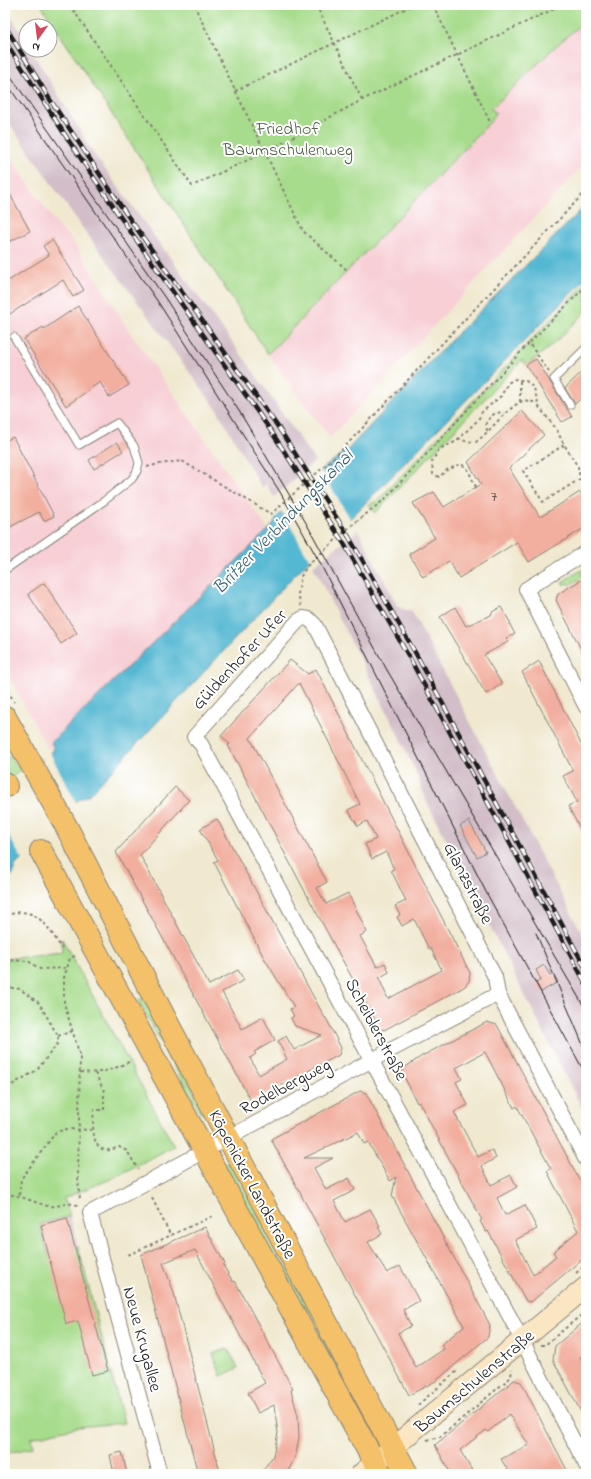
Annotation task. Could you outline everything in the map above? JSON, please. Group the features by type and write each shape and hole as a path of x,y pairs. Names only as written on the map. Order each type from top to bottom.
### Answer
{"main road":[{"name":"Köpenicker Landstraße","path":"5,717 66,826 100,894 407,1474"},
{"name":"Köpenicker Landstraße","path":"41,852 81,947 205,1150 366,1470"},
{"path":"81,947 100,894"},
{"name":"Baumschulenstraße","path":"366,1470 586,1288"}],"street":[{"path":"586,552 526,589 586,707"},
{"name":"Güldenhofer Ufer","path":"194,737 298,620 303,618 309,619 315,625"},
{"name":"Glanzstraße","path":"315,625 495,977 498,994 586,1160"},
{"name":"Scheiblerstraße","path":"194,737 201,744 372,1060 586,1465"},
{"name":"Rodelbergweg","path":"90,1213 372,1060 498,994"},
{"name":"Neue Krugallee","path":"90,1213 160,1474"}],"lane":[{"path":"5,570 104,501 132,479 137,471 139,463 134,446 117,423 79,445 14,337"},
{"path":"570,405 554,379 586,348"}],"path":[{"path":"70,5 192,186 265,152 362,100 456,54 562,5"},
{"path":"194,5 303,231 348,271"},
{"path":"316,5 362,100"},
{"path":"235,91 413,5"},
{"path":"433,5 490,122"},
{"path":"137,471 159,464 182,461 271,514 337,455 586,191"},
{"path":"302,611 298,593 301,576 307,566 351,526 385,499 529,343 586,286"},
{"path":"529,343 554,379"},
{"path":"476,487 464,465 457,465 439,477 432,472 432,462 442,447 451,445 478,420 482,412 499,399 508,383 515,379 530,383 534,388 538,404 542,411 553,422 564,445 578,467 580,480 586,488"},
{"path":"520,380 520,402"},
{"path":"458,438 469,442 476,442 504,413 520,402 524,400 538,404"},
{"path":"487,431 486,423 491,416 500,412 504,413"},
{"path":"564,445 523,471 543,502 580,480"},
{"path":"5,685 7,689 5,691"},
{"path":"11,914 16,912 25,913 35,915 41,919 48,926 62,949"},
{"path":"80,1200 78,1178 80,1056 64,1004 64,978 70,958 81,947"},
{"path":"5,960 28,962 40,969 67,968"},
{"path":"5,987 20,990 39,1003 58,1036 58,1043 38,1070 5,1089"},
{"path":"58,1036 73,1031"},
{"path":"80,1072 95,1073 113,1070 131,1060"},
{"path":"95,1073 104,1091 104,1110 94,1110 93,1130 96,1141 101,1148 107,1150 119,1147 127,1151 138,1169"},
{"path":"19,1195 21,1179 56,1132 67,1129 93,1130"},
{"path":"5,1194 19,1195 50,1206 74,1204"},
{"path":"152,1198 171,1236"},
{"path":"128,1255 215,1215"},
{"path":"545,1345 586,1311"},
{"path":"440,1437 510,1377 512,1369 516,1366"},
{"path":"341,1474 366,1470"}],"shaded area":[{"path":"5,7 18,28 18,58 36,58 96,157 246,361 315,461 274,497 266,484 262,488 216,408 76,219 5,117"},
{"path":"586,20 586,162 330,438 268,354 490,122 496,113 491,109 557,45"},
{"path":"5,150 60,229 70,237 125,325 268,530 48,749 5,669"},
{"path":"358,530 398,607 412,612 586,941 586,1116 426,800 415,770 397,732 313,566"},
{"path":"70,1216 78,1246 48,1254 40,1224"}],"green space":[{"name":"Friedhof Baumschulenweg","path":"41,5 586,5 586,20 557,45 491,109 496,113 490,122 268,354 58,31 58,18 49,18"},
{"path":"586,283 586,311 558,340 542,353 526,365 522,360 375,513 369,505 378,500"},
{"path":"583,569 585,571 581,574 583,577 569,585 567,583 564,585 562,582"},
{"path":"11,756 13,762 23,767 11,779 5,768 5,760"},
{"path":"62,939 174,1146 111,1179 64,1198 70,1216 40,1224 48,1254 78,1246 124,1423 77,1427 31,1438 33,1447 5,1454 5,959 62,953"},
{"path":"144,998 205,1112 201,1114 138,1001"},
{"path":"229,1163 232,1165 373,1427 369,1430 291,1286 272,1258 224,1165"},
{"path":"228,1348 238,1368 221,1376 213,1354"}],"water":[{"name":"Britzer Verbindungskanal","path":"586,205 586,278 290,580 91,793 77,801 15,866 13,874 5,883 5,795 54,749 51,742 272,526 277,517 320,471 348,449 452,339"}],"pier":[{"path":"320,469 351,520 311,562 281,510"},
{"path":"49,751 77,804 23,861 5,829 5,792"}],"building":[{"path":"5,185 30,231 5,244"},
{"path":"52,240 84,290 73,297 63,280 5,317 5,283 49,255 43,246"},
{"path":"78,306 129,385 109,397 100,382 66,406 24,339 43,327 44,329"},
{"path":"536,359 572,417 562,422 526,365"},
{"path":"586,368 586,393 575,404 565,388"},
{"path":"522,411 544,435 509,468 540,517 580,492 586,502 586,527 529,562 517,542 459,578 449,561 423,577 409,554 435,538 413,503 434,492 444,507 481,484 468,462"},
{"path":"13,437 54,516 44,521 39,512 8,528 5,522 5,441"},
{"path":"117,442 123,451 94,469 89,460"},
{"path":"586,577 586,602 582,604 586,613 586,659 556,600 558,594"},
{"path":"44,583 77,633 61,644 28,594"},
{"path":"455,607 466,626 491,615 492,612 501,607 515,634 506,638 508,642 484,655 502,684 486,694 440,617"},
{"path":"290,660 308,674 316,669 470,973 469,981 464,987 384,1030 380,1029 302,886 228,745 230,744 221,736","holes":["299,683 360,804 348,810 358,826 367,821 376,839 365,844 372,859 386,852 394,869 391,870 406,901 395,906 400,915 397,917 402,926 414,919 429,949 431,949 442,970 388,999 379,978 389,972 385,963 377,967 360,936 367,932 348,893 326,904 317,888 327,882 250,738"]},
{"path":"539,661 586,754 586,840 568,806 577,802 563,776 573,771 522,672"},
{"path":"175,787 189,800 140,855 209,985 238,970 244,980 222,992 242,1029 263,1017 275,1040 254,1052 256,1054 250,1058 259,1075 287,1059 278,1041 286,1036 294,1050 322,1035 295,1026 291,1018 294,1016 290,1009 294,1007 263,956 214,862 218,860 200,829 217,819 341,1048 339,1055 251,1101 116,852"},
{"path":"469,821 486,852 477,857 460,826"},
{"path":"544,965 550,975 553,973 558,982 541,992 536,983 541,980 536,970"},
{"path":"487,1022 497,1025 586,1192 586,1256 531,1302 526,1301 488,1231 486,1232 480,1221 482,1220 419,1102 417,1103 402,1072 404,1068 422,1056","holes":["485,1052 514,1108 517,1106 551,1169 547,1171 578,1231 553,1252 556,1256 533,1275 515,1240 537,1229 525,1205 505,1215 497,1198 517,1187 511,1175 491,1185 482,1166 496,1158 492,1150 478,1157 454,1112 468,1105 456,1082 462,1079 456,1068"]},
{"path":"360,1091 366,1093 490,1325 488,1337 436,1381 409,1395 271,1139","holes":["358,1132 364,1144 368,1142 390,1181 396,1177 392,1196 464,1326 441,1345 444,1349 416,1368 398,1333 411,1326 403,1310 419,1301 400,1266 387,1273 368,1242 382,1234 378,1227 380,1226 370,1209 345,1222 334,1201 355,1190 349,1178 326,1190 314,1168 333,1158 304,1158"]},
{"path":"67,1218 108,1371 92,1375 78,1321 66,1324 41,1225"},
{"path":"205,1227 225,1264 223,1265 233,1282 235,1281 293,1389 291,1390 298,1416 299,1437 296,1454 287,1474 269,1474 263,1470 273,1456 278,1433 274,1405 258,1413 248,1393 265,1383 195,1250 163,1263 173,1290 220,1472 219,1474 198,1474 141,1255"},
{"path":"586,1320 586,1353 580,1357 586,1369 586,1421 553,1360 555,1346"},
{"path":"514,1380 521,1382 569,1474 510,1474 501,1459 529,1445 509,1414 488,1432 486,1430 460,1450 474,1474 451,1474 435,1445"},
{"path":"122,1452 127,1474 114,1474 110,1455"}],"tram line":[{"path":"5,68 165,298 239,411 305,521 387,670 586,1010"},
{"path":"5,81 158,302 280,492 319,561 486,892 586,1075"},
{"path":"536,933 586,1052"}],"railway":[{"path":"5,26 49,98 127,215 278,427 349,537 416,654 586,969"},
{"path":"5,41 69,141 121,218 271,431 343,542 409,657 586,984"}]}
